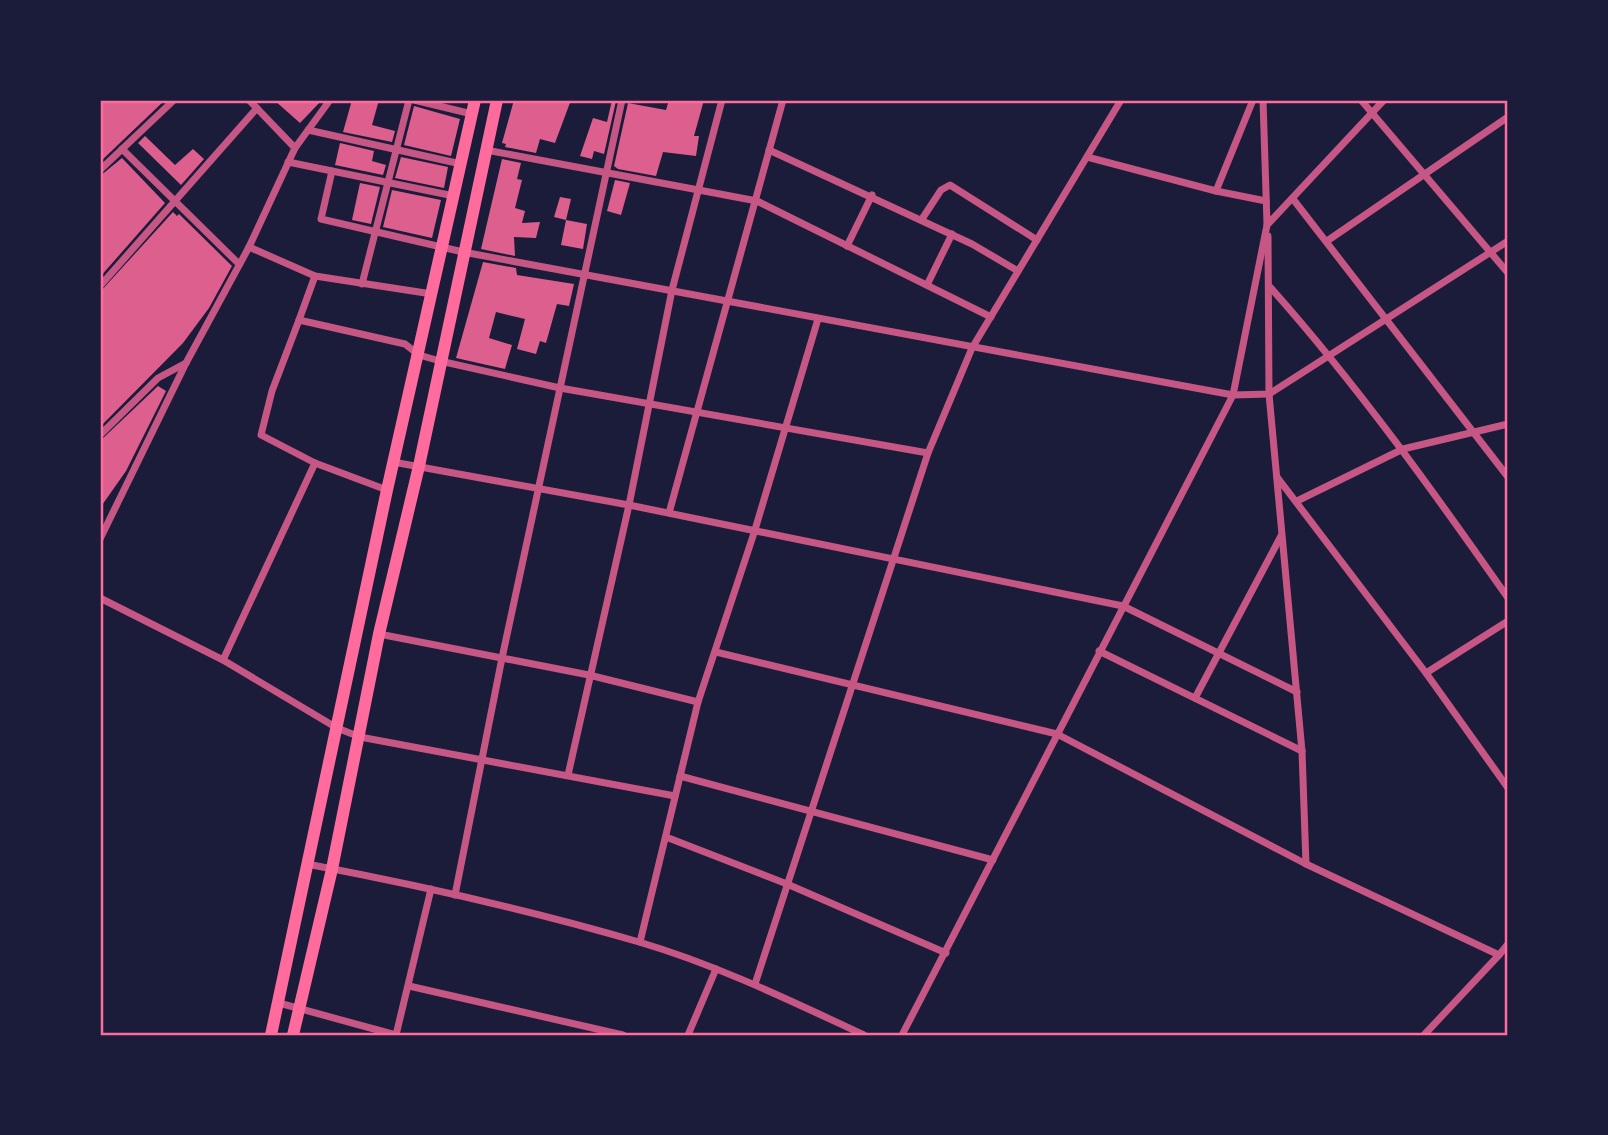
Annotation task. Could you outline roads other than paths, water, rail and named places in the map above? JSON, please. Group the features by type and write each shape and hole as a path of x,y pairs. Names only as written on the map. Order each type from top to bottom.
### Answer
{"main road":[{"path":"271,1035 393,462 475,100"},
{"path":"293,1035 332,869 379,634 419,466 497,100"}],"street":[{"path":"100,170 174,100"},
{"path":"249,100 295,148"},
{"path":"100,539 186,363 249,247 295,148 330,100"},
{"path":"362,284 411,100 472,114"},
{"path":"455,895 484,761 502,658 622,100"},
{"path":"568,775 629,505 672,290 722,100"},
{"path":"669,513 783,100"},
{"path":"755,984 928,453 972,348 1121,100"},
{"path":"1216,191 1253,100"},
{"path":"1263,100 1271,288 1269,394 1302,751 1306,864"},
{"path":"1361,100 1508,273"},
{"path":"902,1035 1233,395 1267,225 1384,100"},
{"path":"100,286 257,108"},
{"path":"1327,241 1424,172 1508,117"},
{"path":"308,130 461,164"},
{"path":"122,149 239,264"},
{"path":"486,150 757,201 991,317"},
{"path":"769,150 922,219 1018,271"},
{"path":"1087,156 1216,191 1266,201"},
{"path":"288,162 454,196"},
{"path":"332,171 321,219 463,252 1233,395 1269,394 1387,321 1508,241"},
{"path":"922,219 941,190 950,185 1037,240"},
{"path":"848,246 872,195"},
{"path":"1293,199 1508,477"},
{"path":"927,285 952,234"},
{"path":"249,247 315,276 433,294"},
{"path":"315,276 260,431 264,439 315,463 387,490"},
{"path":"1271,288 1330,355 1403,449 1508,598"},
{"path":"640,942 698,702 754,533 818,319"},
{"path":"299,320 405,344 419,355 440,361 560,388 697,410 784,429 928,453"},
{"path":"100,435 158,378 186,363"},
{"path":"1297,501 1403,449 1508,424"},
{"path":"393,462 629,505 754,533 895,558 1123,606 1219,651 1297,692"},
{"path":"223,660 315,463"},
{"path":"1277,475 1426,673 1508,788"},
{"path":"1195,698 1281,535"},
{"path":"100,598 223,660 337,728 360,737 675,796"},
{"path":"1426,673 1508,621"},
{"path":"379,634 589,675 698,702"},
{"path":"1099,650 1302,751"},
{"path":"716,652 1057,734 1306,864 1499,954"},
{"path":"680,776 993,860"},
{"path":"666,837 786,884 946,953"},
{"path":"307,864 431,889 640,942 755,984 864,1035"},
{"path":"279,1003 396,1035 431,889"},
{"path":"1424,1035 1508,944"},
{"path":"688,1035 716,969"},
{"path":"409,986 623,1035"}]}
